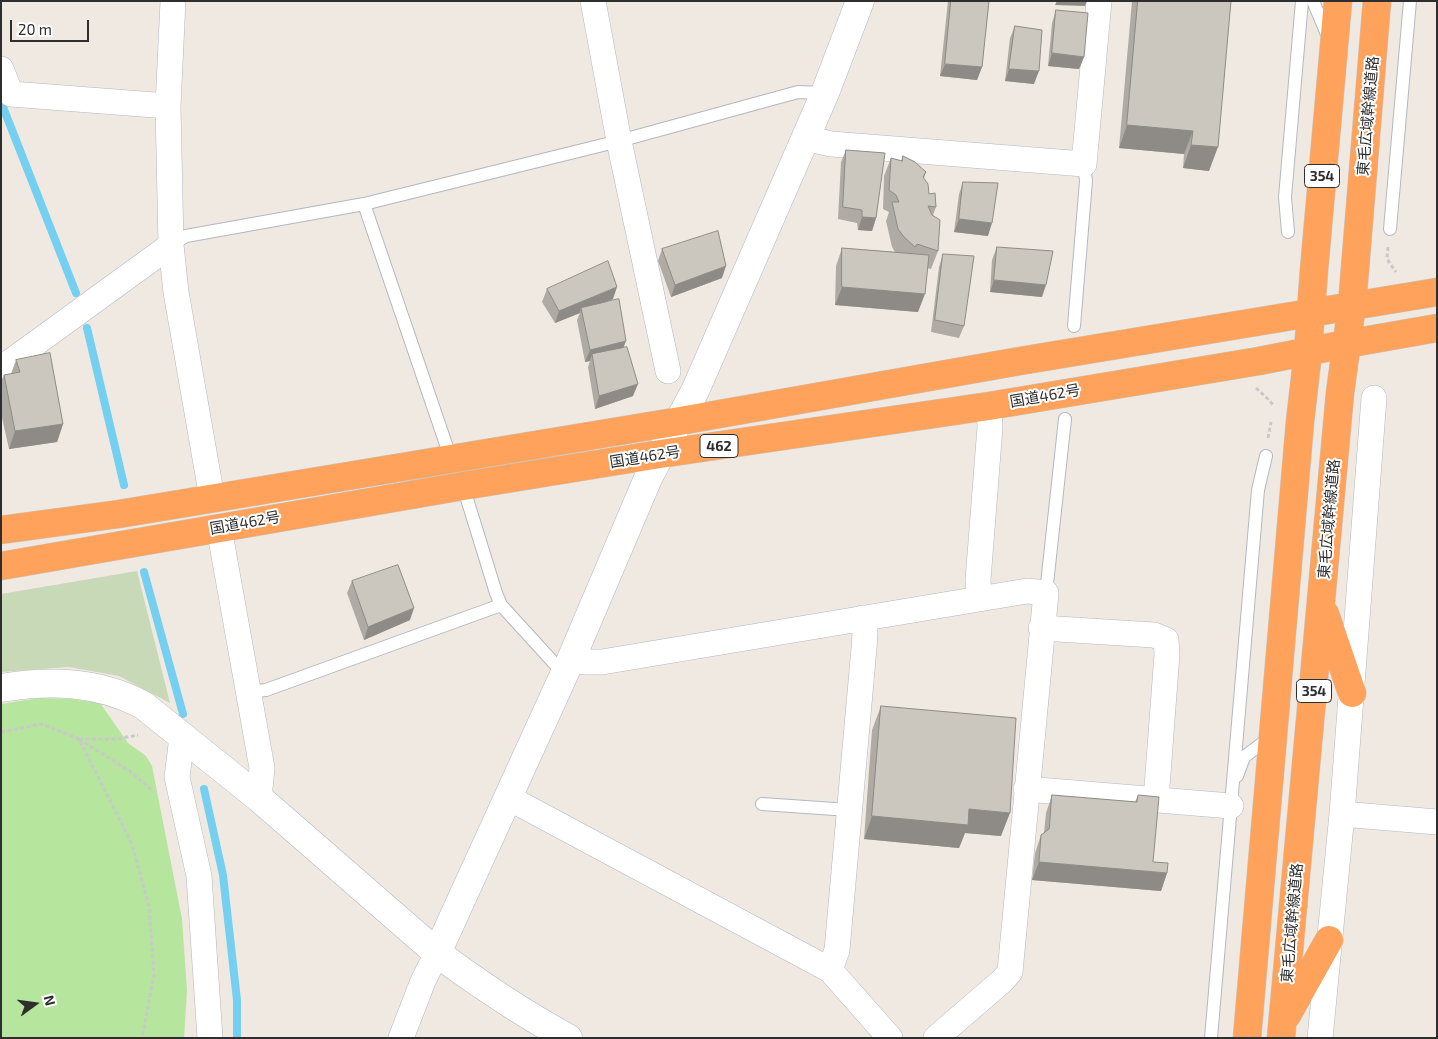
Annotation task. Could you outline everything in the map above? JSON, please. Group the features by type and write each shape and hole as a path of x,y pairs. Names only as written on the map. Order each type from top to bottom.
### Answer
{"highway":[{"name":"354","path":"1247,1038 1338,1"},
{"name":"東毛広域幹線道路","path":"1282,1031 1346,344 1352,305 1377,1"},
{"name":"国道462号","path":"1,530 119,514 451,459 1437,292"},
{"name":"国道462号","path":"1,566 660,454 989,406 1308,352 1437,328"},
{"path":"1322,606 1352,692"},
{"path":"1282,1031 1329,940"}],"street":[{"path":"173,1 168,106 171,245 176,292 212,498"},
{"path":"593,1 619,141 668,371"},
{"path":"401,1038 423,981 568,666 649,476 680,421 699,382 826,93 860,1"},
{"path":"805,138 832,144 1084,164 1098,1"},
{"path":"1,69 11,94 168,106"},
{"path":"1,366 10,362 171,245"},
{"path":"1320,1038 1342,814 1374,398"},
{"path":"979,599 978,580 990,427 989,406"},
{"path":"218,528 262,768 259,798"},
{"path":"568,666 584,662 602,662 979,599 1026,592 1046,593 1041,628 1010,972 936,1038"},
{"path":"830,970 837,950 864,648 863,618"},
{"path":"1041,628 1154,635 1166,640 1167,654 1156,800"},
{"path":"1,688 24,684 78,684 126,696 142,705 259,798 437,952 534,1019 568,1038"},
{"path":"182,737 177,777 200,876 210,1038"},
{"path":"1026,789 1156,800 1231,798"},
{"path":"508,797 830,970 890,1038"},
{"path":"1342,814 1437,822"}],"lane":[{"path":"1288,232 1285,197 1302,1"},
{"path":"1313,1 1334,51"},
{"path":"1390,228 1410,1"},
{"path":"171,245 186,236 364,204 619,141 798,92 826,93"},
{"path":"1074,326 1086,180 1084,164"},
{"path":"364,204 451,459"},
{"path":"1046,593 1065,419"},
{"path":"1211,1038 1258,490 1266,456"},
{"path":"463,486 501,605 568,666"},
{"path":"248,692 266,690 501,605"},
{"path":"1231,798 1244,758 1274,734"},
{"path":"762,804 850,810"}],"path":[{"path":"1272,413 1274,405"},
{"path":"1266,456 1271,421"},
{"path":"1,732 42,724 79,739 131,772 160,794"},
{"path":"79,739 117,739 146,734"},
{"path":"79,739 132,844 149,907 154,975 142,1038"}],"green space":[{"path":"137,571 170,703 119,676 69,667 1,672 1,594"},
{"path":"40,698 71,699 100,703 128,743 146,756 152,766 182,919 187,990 184,1038 1,1038 1,704"}],"building":[{"path":"951,1 989,1 982,67 945,64"},
{"path":"1138,1 1231,1 1218,147 1191,145 1193,131 1127,125"},
{"path":"1056,10 1088,13 1084,57 1052,53"},
{"path":"1015,26 1042,30 1039,71 1009,69"},
{"path":"846,150 885,153 876,218 862,217 862,210 843,207"},
{"path":"903,156 915,162 926,172 923,177 928,184 929,194 935,193 936,207 928,206 932,215 940,220 938,251 917,244 915,247 898,229 892,202 899,202 896,195 889,190 891,158 902,161"},
{"path":"963,182 998,183 992,223 959,219"},
{"path":"718,231 726,266 675,285 662,249"},
{"path":"997,247 1053,251 1046,285 994,280"},
{"path":"842,248 929,255 925,294 842,287"},
{"path":"943,254 974,256 964,326 935,320"},
{"path":"608,261 617,287 559,311 547,289"},
{"path":"619,299 626,341 590,350 581,308"},
{"path":"627,347 638,384 599,396 592,354"},
{"path":"50,353 63,424 15,431 4,375 20,372 16,360"},
{"path":"398,565 414,608 368,627 352,581"},
{"path":"881,706 1016,718 1010,813 969,809 968,825 872,816"},
{"path":"1052,795 1137,802 1138,795 1159,797 1153,862 1168,863 1167,873 1039,862 1041,835 1049,829"}],"waterway":[{"path":"1,102 76,293"},
{"path":"87,328 124,485"},
{"path":"144,572 183,714"},
{"path":"204,789 223,875 237,1000 237,1038"}]}
